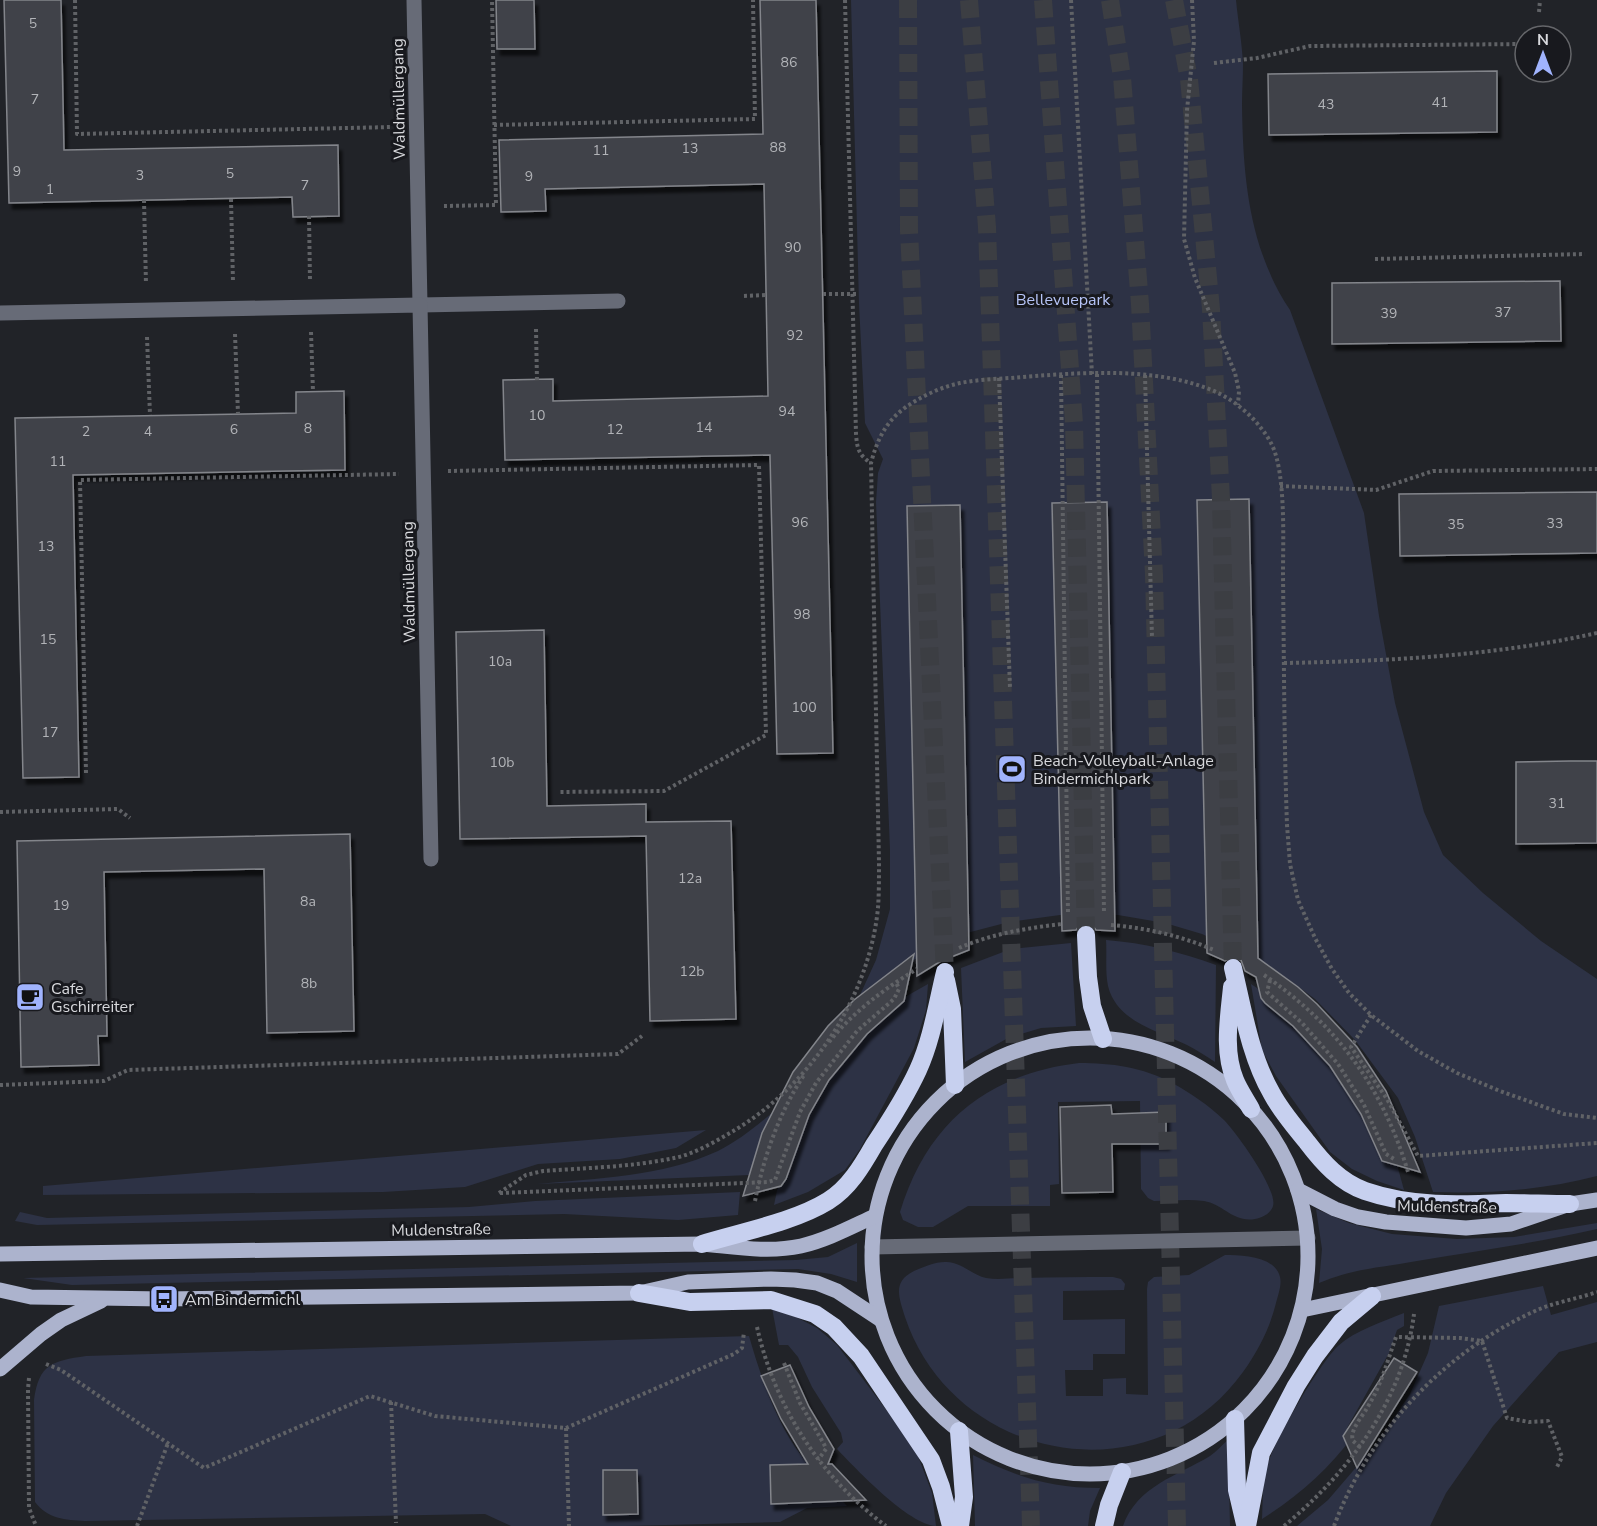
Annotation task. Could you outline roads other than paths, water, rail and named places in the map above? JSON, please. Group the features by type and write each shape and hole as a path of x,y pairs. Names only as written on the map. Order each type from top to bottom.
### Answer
{"highway":[{"path":"1086,935 1092,1006 1102,1039"},
{"path":"1251,1109 1235,1081 1229,1062 1228,960 1260,1069 1272,1095 1332,1172 1347,1183 1365,1191 1408,1201 1465,1206 1508,1203 1570,1204"},
{"path":"702,1244 808,1212 830,1200 845,1188 858,1172 894,1114 918,1070 934,1023 945,972 952,1009 954,1085"},
{"path":"639,1293 690,1302 771,1300 815,1314 834,1326 861,1356 931,1460 951,1526"},
{"path":"1246,1526 1261,1453 1285,1406 1315,1356 1341,1322 1372,1296"},
{"path":"1236,1419 1237,1490 1246,1526"},
{"path":"959,1431 964,1497 960,1526"},
{"path":"1104,1526 1109,1505 1122,1472"}],"main road":[{"path":"1071,1039 1102,1039 1156,1048 1182,1059 1206,1071 1228,1087 1251,1109 1270,1133 1287,1161 1298,1190 1308,1238 1307,1280 1302,1310 1283,1358 1254,1401 1236,1419 1210,1438 1182,1454 1153,1465 1122,1472 1065,1473 1009,1459 983,1447 959,1431 919,1393 890,1346 881,1320 873,1286 872,1247 875,1216 883,1186 901,1148 931,1106 954,1085 981,1067 1029,1047 1071,1039"},
{"name":"Muldenstraße","path":"1298,1190 1335,1209 1358,1217 1386,1222 1466,1227 1511,1224 1570,1204 1597,1200"},
{"name":"Muldenstraße","path":"0,1254 702,1244 763,1250 800,1246 822,1240 875,1216"},
{"path":"1302,1310 1597,1248"},
{"path":"0,1290 31,1297 105,1299 639,1293 688,1282 771,1279 817,1283 837,1291 881,1320"},
{"path":"0,1369 61,1320 105,1299"}],"street":[{"name":"Waldmüllergang","path":"414,0 431,859"},
{"path":"0,313 618,301"},
{"path":"872,1247 1308,1238"}],"tunnel":[{"path":"908,0 909,231 945,972"},
{"path":"969,0 987,227 1031,1526"},
{"path":"1043,0 1074,423 1086,935"},
{"path":"1110,0 1122,77 1140,304 1154,575 1177,1526"},
{"path":"1174,0 1189,79 1211,309 1221,499 1233,968"}],"place":[{"name":"Beach-Volleyball-Anlage Bindermichlpark","path":"1012,769"},
{"name":"Cafe Gschirreiter","path":"30,997"},
{"name":"Am Bindermichl","path":"164,1299"}],"park label":[{"name":"Bellevuepark","path":"1063,299"}]}
